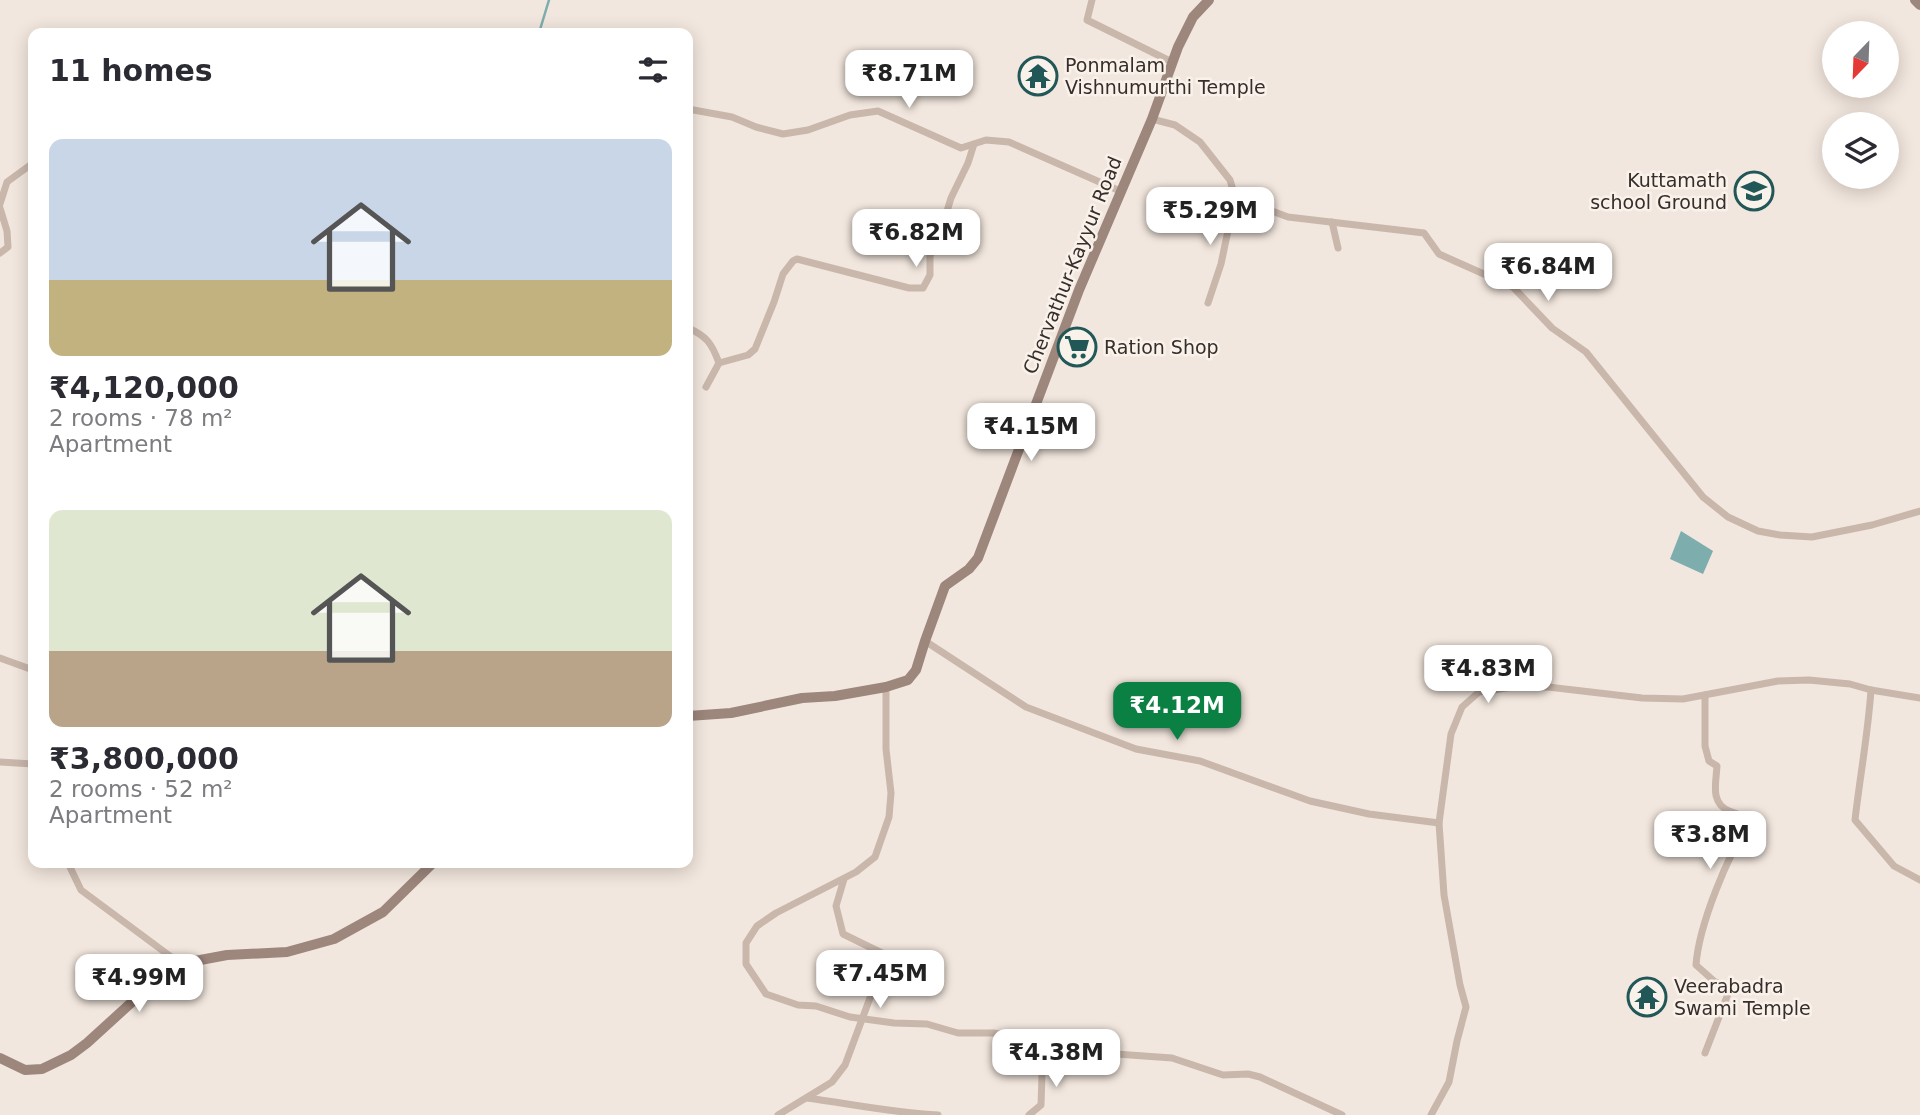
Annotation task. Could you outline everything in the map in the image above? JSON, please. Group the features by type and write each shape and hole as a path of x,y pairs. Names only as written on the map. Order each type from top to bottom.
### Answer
{"main road":[{"name":"Chervathur-Kayyur Road","path":"693,716 731,713 802,698 835,696 886,687 908,680 916,670 945,586 969,569 978,558 1079,290 1152,119 1172,62 1193,17 1209,0"},
{"path":"1915,0 1920,5"},
{"path":"0,1058 25,1070 42,1069 71,1055 137,995 183,965 227,955 301,949 334,939 383,912 427,868"}],"street":[{"path":"1092,0 1087,20 1172,62"},
{"path":"693,110 732,117 783,134 808,130 849,115 878,111 961,148 986,140 1009,142 1120,191"},
{"path":"1152,119 1175,125 1200,142 1230,180 1236,197 1221,264 1208,303"},
{"path":"706,387 719,363 748,355 755,349 783,274 797,259 909,288 923,288 930,275 930,256 974,144"},
{"path":"0,253 8,247 0,206 7,182 28,167"},
{"path":"1236,197 1288,218 1424,233 1439,254 1513,287 1552,328 1586,352 1703,497 1728,517 1758,531 1812,537 1872,525 1920,511"},
{"path":"1332,222 1338,248"},
{"path":"693,330 701,334 713,347 719,363"},
{"path":"925,641 1027,707 1136,749 1200,761 1310,801 1369,814 1439,822"},
{"path":"0,658 28,668"},
{"path":"1431,1115 1449,1082 1466,1007 1444,895 1439,822 1451,734 1462,707 1479,692 1513,687 1561,688 1642,698 1683,699 1778,681 1809,680 1850,684 1920,698"},
{"path":"886,687 890,817 875,857 856,872 776,913 757,926 746,943 746,964 766,994 862,1018 928,1024 958,1033 994,1033 1087,1052 1172,1058 1223,1075 1248,1074 1260,1077 1342,1115"},
{"path":"1871,690 1868,733 1855,820 1894,866 1920,880"},
{"path":"1705,695 1705,746 1709,761 1717,766 1715,797 1718,803 1729,811 1744,815 1750,821 1740,837 1717,890 1697,952 1696,965 1713,981 1725,987 1728,994 1705,1053"},
{"path":"0,762 28,764"},
{"path":"70,868 81,890 183,965"},
{"path":"778,1115 832,1082 845,1065 886,955 843,934 836,906 844,879"},
{"path":"1029,1115 1041,1105 1043,1044"},
{"path":"806,1098 911,1114 938,1115"}],"water":[{"path":"1681,531 1713,551 1703,574 1670,559"}],"waterway":[{"path":"541,28 549,0"}],"place":[{"name":"Ponmalam Vishnumurthi Temple","path":"1038,76"},
{"name":"Kuttamath school Ground","path":"1754,191"},
{"name":"Ration Shop","path":"1077,347"},
{"name":"Veerabadra Swami Temple","path":"1647,997"}]}
